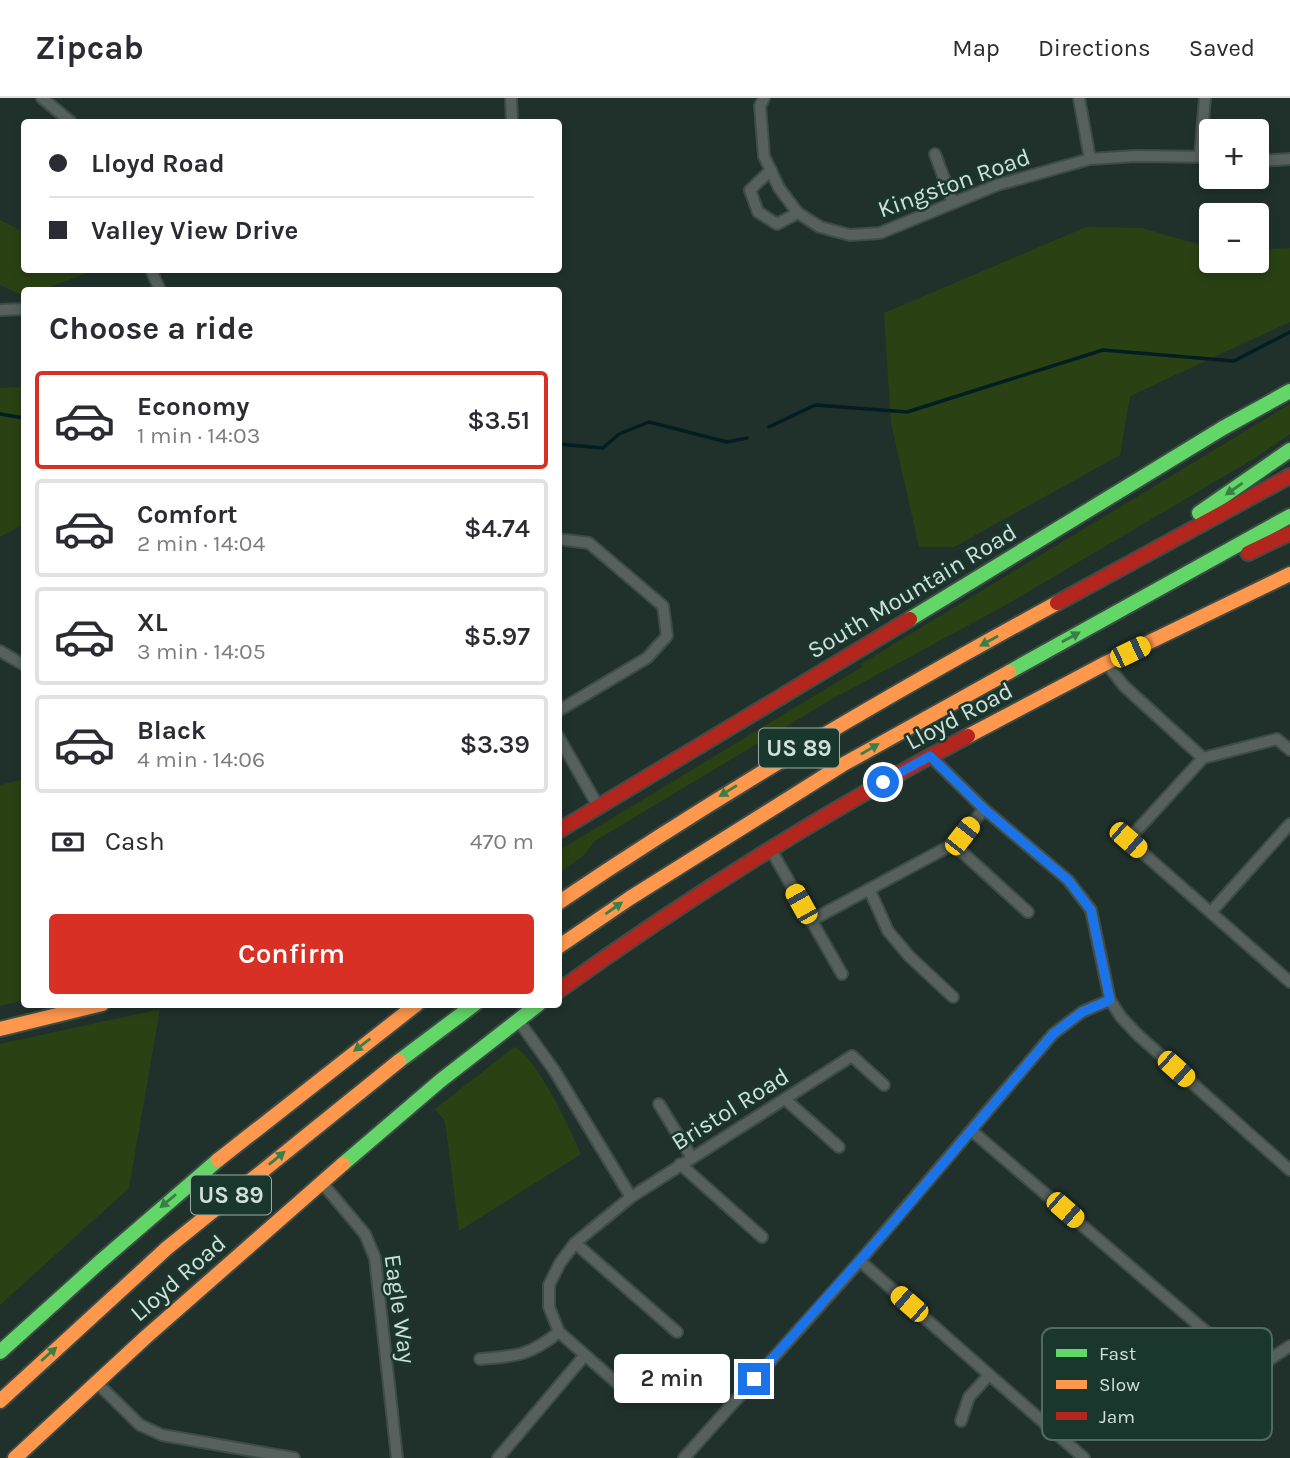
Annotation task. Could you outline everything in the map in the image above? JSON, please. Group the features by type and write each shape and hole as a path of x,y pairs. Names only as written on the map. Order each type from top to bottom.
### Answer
{"main road":[{"name":"South Mountain Road","path":"562,828 1223,428 1290,391"},
{"path":"1049,608 1119,561 1203,511 1290,450"},
{"name":"US 89","path":"562,900 730,790 809,742 1290,476"},
{"name":"US 89","path":"562,944 791,795 1290,516"},
{"path":"1101,621 1290,533"},
{"name":"Lloyd Road","path":"562,988 650,925 837,809 930,756 1106,663 1290,574"},
{"path":"0,1029 86,1008"},
{"name":"US 89","path":"0,1352 149,1217 258,1127 412,1008"},
{"name":"US 89","path":"0,1401 187,1231 360,1090 470,1008"},
{"name":"Lloyd Road","path":"15,1458 95,1381 322,1182 448,1075 534,1008"}],"street":[{"path":"42,98 67,119"},
{"path":"511,98 512,119"},
{"name":"Kingston Road","path":"764,98 760,106 764,156 779,188 798,212 820,227 850,235 880,233 997,185 1090,159 1199,157"},
{"path":"1079,98 1090,159"},
{"path":"1205,98 1205,119"},
{"path":"935,154 953,203"},
{"path":"1269,160 1290,159"},
{"path":"771,170 750,190 758,212 777,224 798,212"},
{"path":"0,310 21,309"},
{"path":"562,540 589,543 663,606 667,636 647,658 562,709"},
{"path":"0,650 21,659"},
{"path":"1106,663 1124,686 1203,758"},
{"path":"1290,750 1278,739 1203,758 1128,840 1290,982"},
{"path":"562,743 598,806"},
{"path":"930,756 984,809 1068,880 1091,910 1110,1000 1121,1017 1290,1170"},
{"path":"810,921 952,843 962,836 984,809"},
{"path":"1211,912 1290,824"},
{"path":"952,843 1028,912"},
{"path":"771,850 842,974"},
{"path":"869,889 888,931 909,956 953,997"},
{"path":"684,1458 860,1261 1053,1034 1082,1012 1110,1000"},
{"path":"518,1020 554,1070 631,1197"},
{"name":"Bristol Road","path":"559,1332 549,1307 549,1285 560,1263 575,1242 631,1197 852,1056 884,1085"},
{"path":"786,1100 839,1147"},
{"path":"659,1104 692,1157"},
{"path":"972,1131 1202,1328"},
{"path":"680,1164 762,1237"},
{"name":"Eagle Way","path":"322,1182 365,1234 374,1258 397,1458"},
{"path":"575,1242 677,1332"},
{"path":"860,1261 1042,1421"},
{"path":"480,1359 522,1355 541,1347 559,1332 618,1384"},
{"path":"1272,1358 1290,1346"},
{"path":"498,1458 585,1355"},
{"path":"961,1421 969,1397 989,1375"},
{"path":"95,1381 140,1425 162,1436 294,1458"},
{"path":"1063,1440 1084,1458"}],"green space":[{"path":"0,220 21,230 21,273 88,273 50,287 21,287 21,295 0,285"},
{"path":"1086,227 1142,228 1199,245 1199,273 1269,273 1269,249 1290,248 1290,322 1130,396 1120,455 954,547 919,547 891,423 884,313"},
{"path":"21,387 21,526 0,537 0,388"},
{"path":"1290,404 1290,434 1255,458 1004,606 832,699 595,841 583,856 562,871 562,849 862,667 861,664"},
{"path":"21,780 21,1001 0,1006 0,785"},
{"path":"160,1009 129,1188 0,1305 0,1044"},
{"path":"514,1047 523,1053 542,1078 581,1154 459,1231 445,1121 435,1109"}],"waterway":[{"path":"769,427 815,405 907,412 1103,350 1234,361 1290,332"},
{"path":"0,414 21,418"},
{"path":"562,444 603,448 619,434 649,422 727,442 747,438"}],"traffic: fast":[{"path":"910,619 1223,428 1290,391"},
{"path":"1199,513 1290,450"},
{"path":"1009,672 1290,516"},
{"path":"399,1061 470,1008"},
{"path":"343,1164 440,1081 534,1008"},
{"path":"0,1352 218,1160"}],"traffic: slow":[{"path":"968,736 1106,663 1290,574"},
{"path":"562,900 680,823 804,747 1057,603"},
{"path":"562,944 630,898 842,765 1009,672"},
{"path":"0,1029 86,1008"},
{"path":"218,1160 412,1008"},
{"path":"0,1401 167,1248 399,1061"},
{"path":"15,1458 147,1336 343,1164"}],"traffic: jam":[{"path":"1057,603 1290,476"},
{"path":"1248,553 1290,533"},
{"path":"562,829 910,619"},
{"path":"562,988 759,856 862,794 968,736"}],"route":[{"path":"754,1379 892,1224 1053,1034 1082,1012 1110,1000 1091,910 1068,880 984,809 930,756 883,782"}]}
